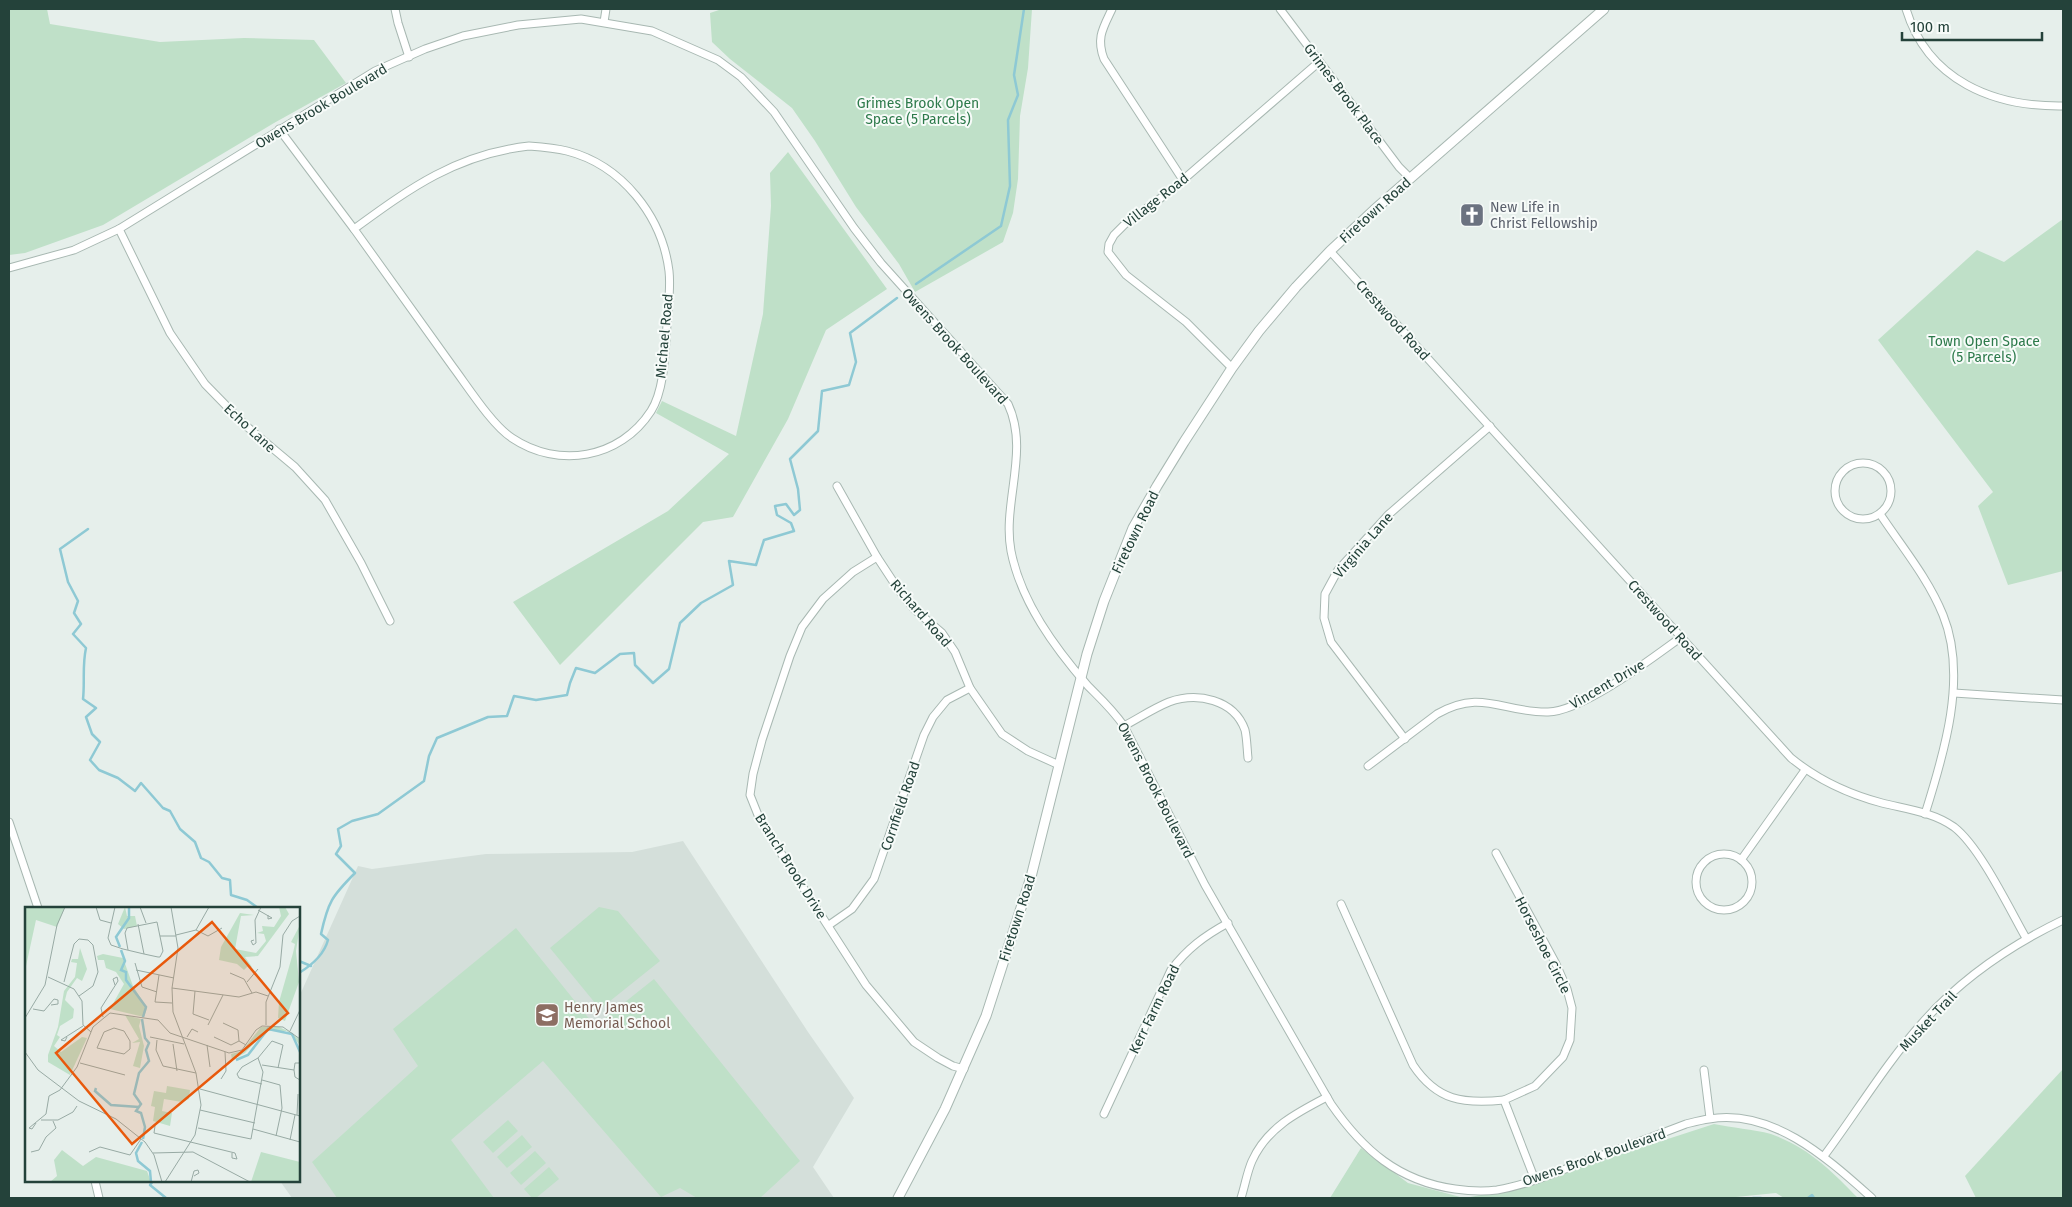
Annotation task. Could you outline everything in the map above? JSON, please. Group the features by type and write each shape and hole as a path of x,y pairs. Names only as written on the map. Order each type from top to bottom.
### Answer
{"street":[{"path":"395,9 410,57"},
{"path":"604,22 606,9"},
{"path":"1112,9 1102,30 1099,46 1104,59 1183,180"},
{"name":"Grimes Brook Place","path":"1280,9 1399,167 1410,178"},
{"name":"Firetown Road","path":"898,1198 964,1069 986,1016 1031,877 1083,679 1087,654 1104,602 1133,528 1184,442 1232,368 1259,331 1296,287 1330,251 1410,178 1604,9"},
{"path":"1906,9 1916,33 1935,59 1944,69 1967,86 1985,95 2004,101 2026,105 2063,106"},
{"name":"Owens Brook Boulevard","path":"9,268 74,250 119,229 200,181 375,71 425,49 463,36 509,27 581,20 604,22 652,30 718,60 741,77 774,112 881,264 1008,404 1014,417 1016,449 1010,525 1011,551 1021,586 1033,611 1083,679 1112,708 1124,726 1169,817 1327,1097 1346,1125 1364,1145 1387,1164 1411,1177 1440,1186 1468,1190 1496,1190 1535,1180 1686,1124 1710,1118 1735,1118 1787,1133 1824,1156 1872,1198"},
{"name":"Village Road","path":"1232,368 1186,322 1126,275 1108,252 1109,244 1114,235 1125,224 1183,180 1319,62"},
{"name":"Michael Road","path":"279,130 354,229 469,389 510,437 531,449 566,456 587,455 602,452 620,442 652,410 663,372 669,287 666,261 658,232 643,204 616,176 598,164 568,152 529,146 486,154 452,166 427,179 354,229"},
{"name":"Echo Lane","path":"119,229 170,333 180,348 205,384 222,402 271,449 295,467 325,500 390,621"},
{"name":"Crestwood Road","path":"1330,251 1791,758 1805,770 1827,783 1848,792 1941,820 1965,837 1976,851 2026,938"},
{"name":"Virginia Lane","path":"1405,739 1332,642 1324,618 1325,594 1338,570 1388,514 1490,426"},
{"path":"1865,462 1883,470 1889,478 1892,488 1891,498 1887,507 1880,514 1861,520 1843,512 1837,503 1835,494 1836,484 1846,468 1865,462"},
{"name":"Richard Road","path":"837,486 877,557 900,592 914,609 942,634 955,652 970,688 1002,734 1028,751 1059,765"},
{"path":"1880,514 1930,588 1944,617 1952,651 1954,693 1940,762 1925,814"},
{"name":"Branch Brook Drive","path":"877,557 853,572 823,599 802,628 790,656 753,774 750,795 758,815 866,985 914,1042 938,1058 953,1066 964,1069"},
{"name":"Vincent Drive","path":"1368,766 1437,714 1460,703 1480,701 1548,712 1571,706 1635,671 1680,638"},
{"name":"Cornfield Road","path":"829,925 852,909 874,879 924,735 933,716 947,700 970,688"},
{"path":"1954,693 2063,700"},
{"path":"1124,726 1168,703 1184,698 1215,700 1228,707 1244,730 1248,758"},
{"path":"1741,860 1805,770"},
{"path":"9,822 38,907"},
{"name":"Horseshoe Circle","path":"1341,904 1409,1056 1421,1077 1444,1096 1461,1101 1480,1103 1504,1100 1535,1086 1563,1057 1570,1040 1572,1008 1567,989 1556,964 1496,853"},
{"path":"1724,854 1741,860 1747,866 1751,875 1750,893 1738,906 1729,909 1720,909 1704,901 1696,885 1700,867 1707,860 1724,854"},
{"name":"Musket Trail","path":"1824,1156 1895,1056 1924,1021 1971,977 2026,938 2063,920"},
{"name":"Kerr Farm Road","path":"1104,1114 1171,970 1184,953 1196,942 1228,923"},
{"path":"1704,1070 1710,1118"},
{"path":"1241,1198 1252,1161 1278,1125 1294,1114 1327,1097"},
{"path":"1504,1100 1535,1180"},
{"path":"95,1182 99,1198"}],"shaded area":[{"name":"Henry James Memorial School","path":"683,841 808,1032 854,1098 813,1167 834,1198 292,1198 281,1182 300,1182 300,995 358,866 372,869 486,854 632,852"}],"green space":[{"path":"9,9 47,9 50,24 160,42 244,38 314,40 346,83 274,123 103,225 25,253 9,255"},
{"name":"Grimes Brook Open Space (5 Parcels)","path":"722,9 1032,9 1028,68 1020,116 1018,179 1013,213 1003,242 915,292 899,264 856,207 792,108 730,59 712,42 710,13"},
{"path":"788,152 887,289 826,330 788,419 733,517 703,522 560,665 513,602 668,511 729,454 656,413 662,401 736,436 763,314 771,206 770,173"},
{"name":"Town Open Space (5 Parcels)","path":"2063,219 2063,571 2008,585 1978,506 1993,492 1878,340 1977,250 2004,262"},
{"path":"599,907 618,911 660,961 600,1009 550,948"},
{"path":"516,928 595,1026 654,979 800,1161 760,1198 697,1198 680,1188 661,1197 543,1061 451,1140 494,1198 337,1198 312,1162 418,1066 393,1029"},
{"path":"2063,1069 2063,1198 1976,1198 1965,1176"},
{"path":"508,1120 518,1131 493,1153 483,1142"},
{"path":"1714,1124 1764,1132 1784,1139 1819,1161 1858,1198 1784,1198 1776,1193 1726,1198 1465,1198 1533,1185 1560,1174"},
{"path":"522,1135 532,1147 507,1168 497,1157"},
{"path":"1361,1148 1408,1183 1464,1198 1330,1198"},
{"path":"535,1151 546,1163 521,1185 510,1173"},
{"path":"549,1167 559,1179 536,1198 532,1198 524,1189"}],"waterway":[{"path":"916,284 1001,226 1010,186 1008,120 1018,95 1014,75 1024,9"},
{"path":"300,972 313,963 324,950 328,940 321,934 326,914 336,894 355,873 336,854 341,846 338,829 352,821 378,814 424,781 429,756 437,738 488,717 507,716 514,696 536,700 567,695 576,668 595,673 620,654 634,653 635,665 653,683 669,669 680,623 701,603 733,585 729,561 756,565 764,540 794,531 791,523 777,515 775,506 786,504 794,515 800,510 798,489 790,459 818,431 822,391 849,385 856,362 850,333 897,298"},
{"path":"88,529 60,549 68,582 78,601 74,613 81,624 73,634 86,648 83,699 96,708 86,717 92,734 100,742 90,760 99,770 118,778 135,791 141,783 163,808 170,811 180,829 195,842 201,858 209,862 222,878 230,880 231,895 247,900 257,907"},
{"path":"300,961 311,966"},
{"path":"152,1182 150,1185 166,1198"},
{"path":"1808,1198 1812,1195 1814,1198"},
{"path":"1753,1198 1761,1198"}],"place":[{"name":"New Life in Christ Fellowship","path":"1472,215"},
{"name":"Henry James Memorial School","path":"547,1015"}]}
